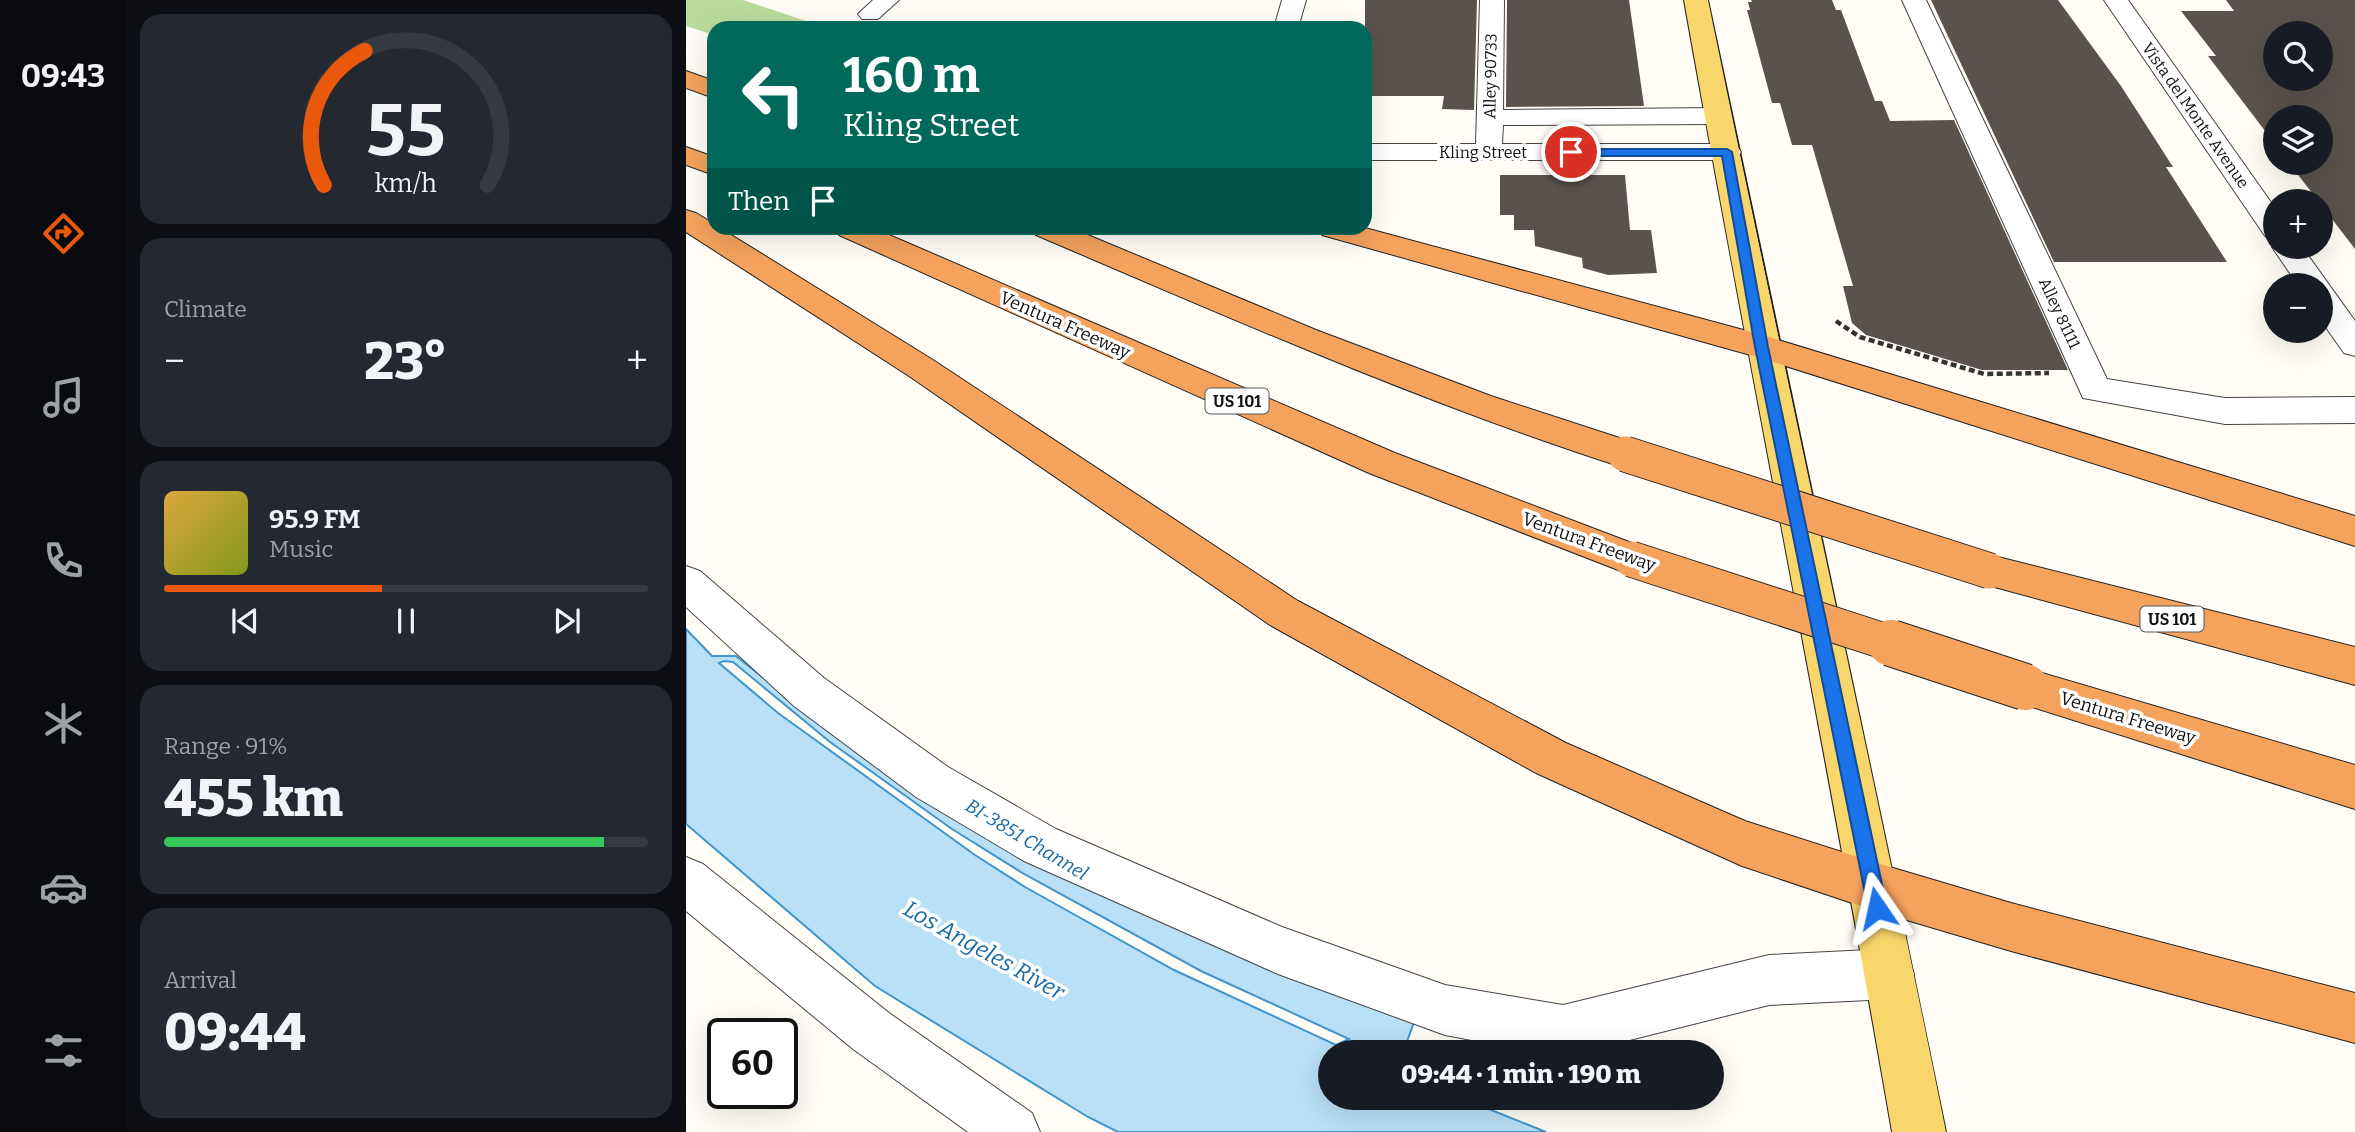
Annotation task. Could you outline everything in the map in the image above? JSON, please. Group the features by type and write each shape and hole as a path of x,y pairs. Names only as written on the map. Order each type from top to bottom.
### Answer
{"highway":[{"path":"686,79 707,87"},
{"path":"686,155 707,164"},
{"path":"686,219 707,232"},
{"path":"711,235 920,368 1283,613 1551,758 1742,843 1873,886 2024,930 2355,1018"},
{"name":"Ventura Freeway","path":"865,235 1382,463 1631,559 2025,687 2355,787"},
{"name":"US 101","path":"1062,235 1305,338 1479,405 1625,454 1990,571 2355,666"},
{"path":"1357,235 1762,347 2355,531"}],"main road":[{"path":"1696,0 1762,347 1873,886 1919,1132"}],"street":[{"path":"1288,21 1294,0"},
{"name":"Alley 90733","path":"1489,152 1492,0"},
{"name":"Alley 81111","path":"1914,0 2095,389 2225,411 2355,410"},
{"name":"Vista del Monte Avenue","path":"2116,0 2263,212"},
{"path":"1489,118 1566,115 1719,116"},
{"name":"Kling Street","path":"1372,152 1727,152"},
{"path":"2333,314 2355,345"},
{"path":"686,583 820,700 932,782 1040,845 1278,950 1445,1010 1563,1031 1769,980 1889,974"},
{"path":"686,881 872,1031 1013,1132"}],"path":[{"path":"1836,321 1860,337 1984,374 2088,373"}],"green space":[{"path":"686,0 743,0 806,21 707,21 707,33 686,26"}],"water":[{"path":"686,629 712,656 736,656 776,688 1416,1017 1407,1040 1347,1040 1349,1039 1201,971 1024,874 952,829 830,742 733,662 719,663 778,713 975,855 1025,887 1174,970 1325,1040 1318,1040 1318,1110 1491,1110 1546,1132 1118,1132 1088,1117 875,986 686,824"}],"building":[{"path":"1365,0 1477,0 1474,110 1442,109 1444,96 1372,96 1372,21 1365,21"},
{"path":"1507,0 1629,0 1644,106 1506,107"},
{"path":"1751,0 1832,0 1836,10 1841,10 1875,101 1882,101 1890,121 1954,120 2068,370 1982,370 1866,335 1852,323 1843,286 1853,286 1812,145 1792,145 1780,103 1772,103 1747,10 1750,10 1748,2 1752,2"},
{"path":"1931,0 2058,0 2121,86 2173,167 2166,167 2227,262 2054,262"},
{"path":"2226,0 2355,0 2355,249 2333,220 2333,189 2309,189 2298,175 2333,175 2333,105 2263,105 2263,128 2208,56 2216,56 2181,11 2234,11"},
{"path":"1500,175 1625,175 1630,230 1651,230 1657,273 1608,275 1583,268 1582,258 1535,246 1534,230 1514,230 1514,215 1500,215"}],"route":[{"path":"1571,152 1727,152 1762,347 1877,908"}],"water label":[{"name":"BI-3851 Channel","path":"1027,839"},
{"name":"Los Angeles River","path":"984,950"}]}
